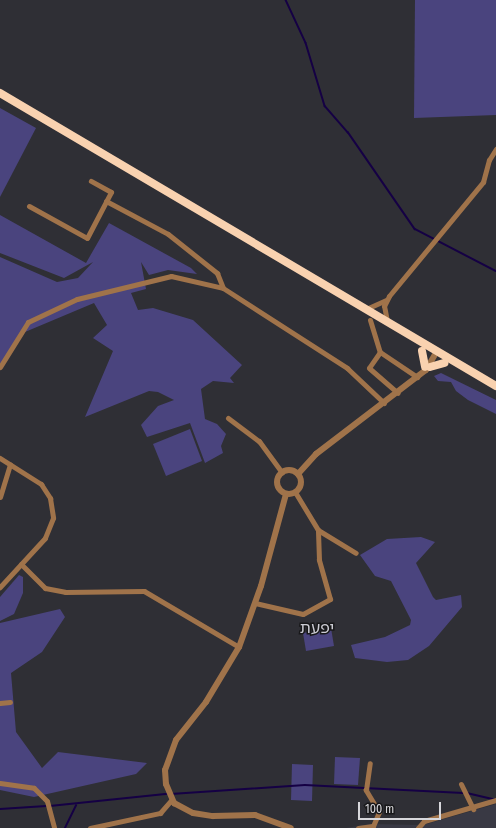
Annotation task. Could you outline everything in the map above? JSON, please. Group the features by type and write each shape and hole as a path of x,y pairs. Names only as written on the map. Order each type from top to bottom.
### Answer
{"highway":[{"path":"0,93 389,325 444,363 496,387"},
{"path":"298,271 370,320 422,351 496,387"},
{"path":"422,351 427,360 428,367 444,363"}],"street":[{"path":"362,309 386,300 483,182 489,160 496,149"},
{"path":"29,206 86,238 111,192 91,181"},
{"path":"106,201 168,234 216,273 223,288"},
{"path":"0,367 28,322 77,299 171,276 223,288 347,368 384,403"},
{"path":"386,300 384,313 389,325"},
{"path":"370,320 380,352 417,378"},
{"path":"380,352 369,368 398,393"},
{"path":"298,474 316,454 417,378 428,367 435,356"},
{"path":"228,418 259,441 282,473"},
{"path":"0,458 40,484 52,507 50,531 0,587"},
{"path":"0,497 10,464"},
{"path":"282,473 292,471 298,474 301,482 295,492 286,494"},
{"path":"282,473 278,486 286,494"},
{"path":"295,492 318,530 356,553"},
{"path":"286,494 255,602 239,647 168,756 166,784 172,799 193,813 213,816 255,815 291,828"},
{"path":"255,602 303,614 330,599 319,560 318,530"},
{"path":"21,564 44,588 65,592 144,591 239,647"},
{"path":"0,702 10,702"},
{"path":"358,828 374,827 379,812 366,790 370,763"},
{"path":"0,783 34,788 47,800 54,828"},
{"path":"461,784 473,809"},
{"path":"90,828 160,813 172,799"},
{"path":"418,828 424,821 473,809 496,800"}],"shaded area":[{"path":"415,0 496,0 496,115 414,118"},
{"path":"0,108 36,128 0,197"},
{"path":"0,215 86,263 109,223 191,268 197,274 168,270 149,275 141,262 146,289 131,293 138,310 153,308 193,320 242,365 230,378 234,383 213,381 201,389 205,419 217,424 226,434 221,446 223,453 205,463 190,423 147,437 141,425 158,406 174,400 158,392 149,391 85,417 113,351 93,338 107,325 94,303 25,332 0,368 0,257 57,282 78,278 93,262 64,278 0,253"},
{"path":"441,373 496,400 496,414 468,400 456,391 451,382 438,381 434,376"},
{"path":"190,429 202,461 166,476 153,444"},
{"path":"421,537 435,542 416,563 433,597 436,600 461,595 462,607 429,646 408,660 387,662 355,658 351,645 385,637 410,625 411,620 391,581 375,576 360,555 387,539"},
{"path":"19,575 23,577 23,593 14,614 0,621 0,597"},
{"path":"60,609 65,617 42,652 11,673 16,732 42,768 58,752 147,763 136,774 34,797 0,790 0,623"},
{"path":"331,628 334,646 306,651 303,633"},
{"path":"335,757 360,758 358,785 334,784"},
{"path":"292,764 313,765 312,801 291,800"},
{"path":"496,804 496,828 346,828 370,824 423,825"}],"waterway":[{"path":"286,0 306,43 325,106 348,132 415,229 496,271"},
{"path":"171,794 305,785 463,793"},
{"path":"467,793 494,799"},
{"path":"50,806 167,794"},
{"path":"65,828 76,805"},
{"path":"0,809 46,806"}],"district":[{"name":"יפעת","path":"317,628"}]}
